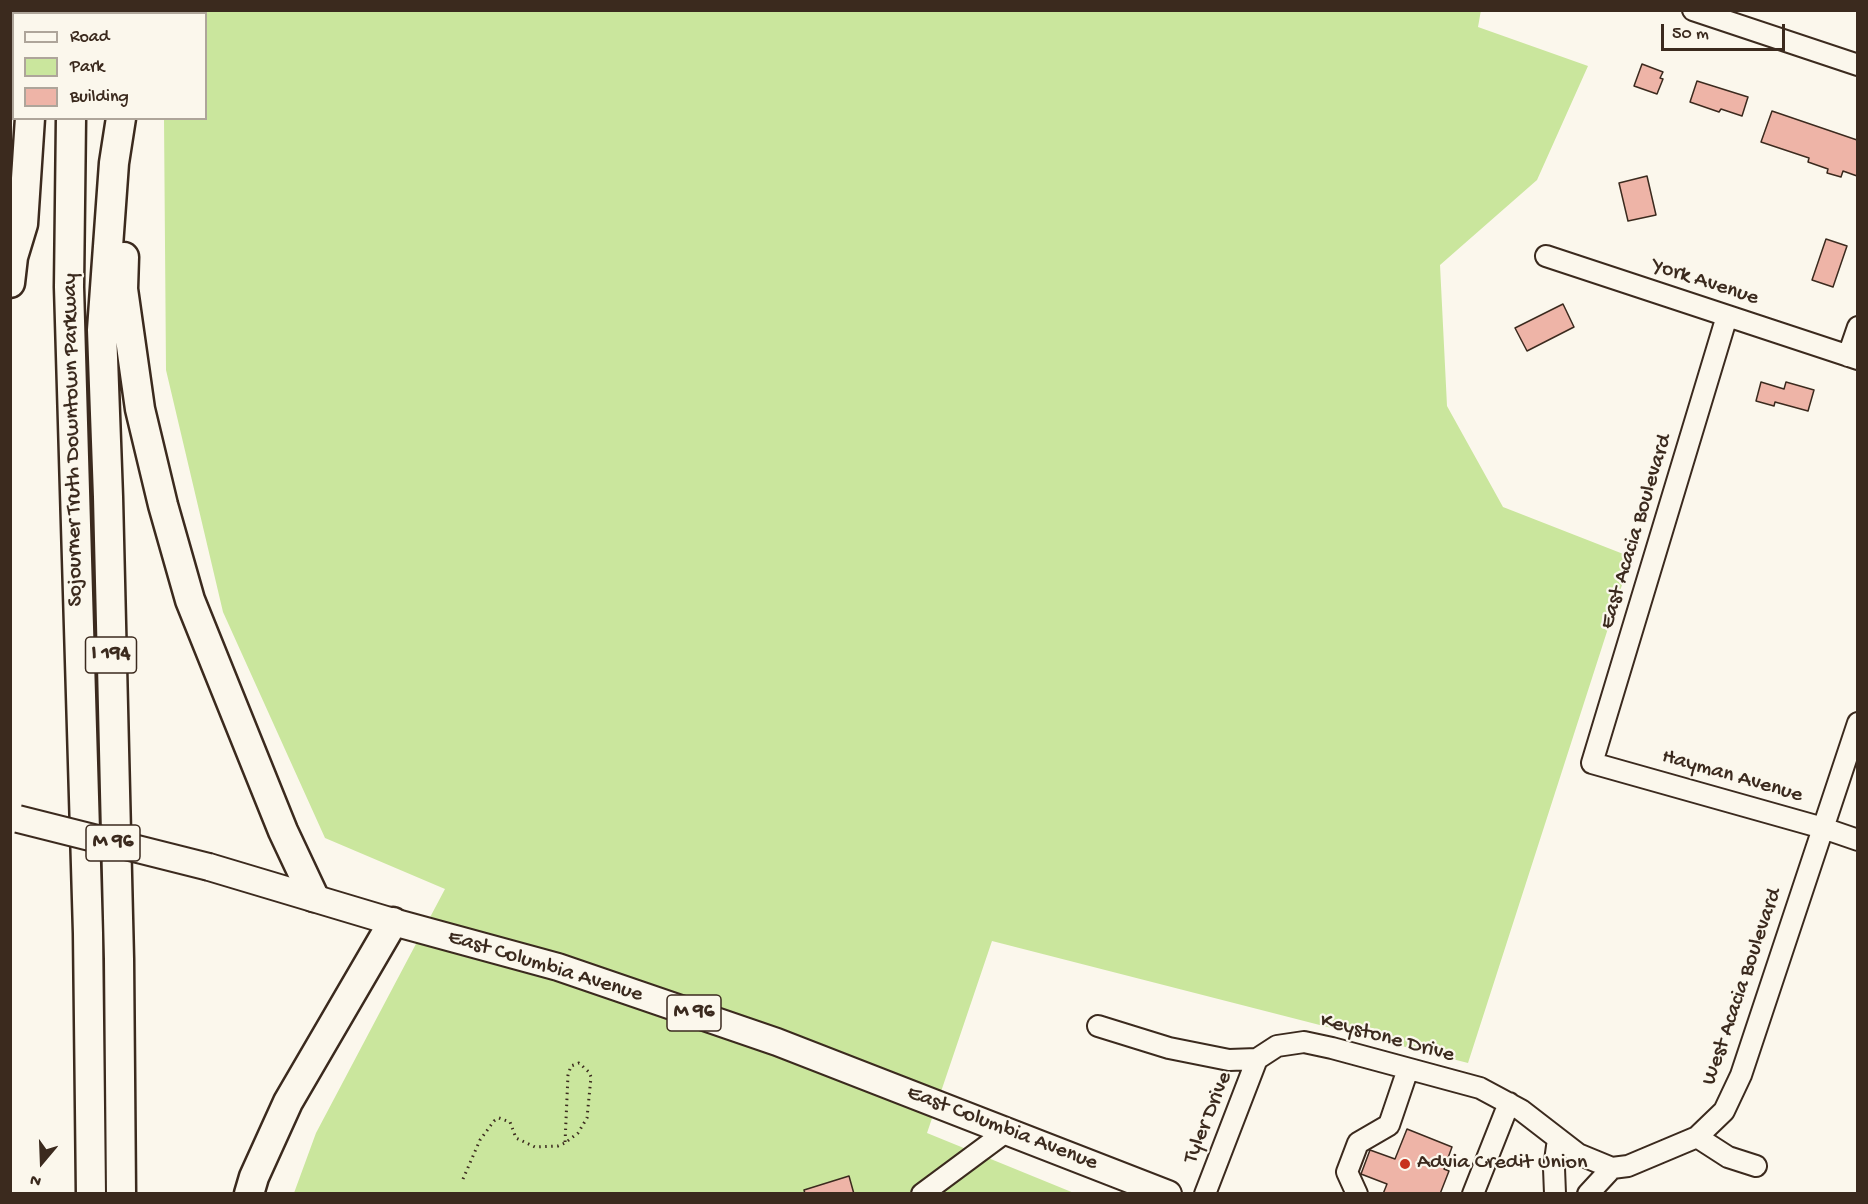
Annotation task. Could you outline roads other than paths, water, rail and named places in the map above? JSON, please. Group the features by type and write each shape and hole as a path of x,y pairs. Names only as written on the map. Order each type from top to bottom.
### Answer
{"highway":[{"path":"10,283 13,257 23,224 30,120"},
{"name":"Sojourner Truth Downtown Parkway","path":"70,120 69,287 88,933 91,1194"},
{"name":"Sojourner Truth Downtown Parkway","path":"121,120 114,163 102,330 118,924 121,1194"},
{"path":"129,120 123,289 140,409 163,505 190,600 283,831 314,897"},
{"path":"249,1194 254,1177 288,1102 393,922"}],"main road":[{"name":"East Columbia Avenue","path":"14,818 209,867 393,922 558,967 745,1030 1168,1194"}],"street":[{"path":"1693,10 1857,65"},
{"name":"York Avenue","path":"1546,256 1853,358"},
{"name":"East Acacia Boulevard","path":"1592,763 1727,316"},
{"path":"1853,358 1857,327"},
{"name":"West Acacia Boulevard","path":"1612,1168 1628,1166 1697,1137 1724,1111 1741,1075 1857,723"},
{"name":"Hayman Avenue","path":"1592,763 1823,828 1857,840"},
{"name":"Keystone Drive","path":"1098,1026 1169,1048 1229,1060 1257,1059 1277,1046 1304,1042 1480,1088 1509,1103 1578,1154 1612,1168"},
{"name":"Tyler Drive","path":"1204,1194 1257,1059"},
{"path":"1357,1194 1347,1172 1358,1143 1389,1125 1408,1069"},
{"path":"1473,1194 1509,1103"},
{"path":"922,1194 1007,1131"},
{"path":"1697,1137 1728,1157 1756,1166"},
{"path":"1555,1194 1554,1168 1558,1138"},
{"path":"1588,1194 1612,1168"}],"place":[{"name":"Advia Credit Union","path":"1405,1164"}]}
